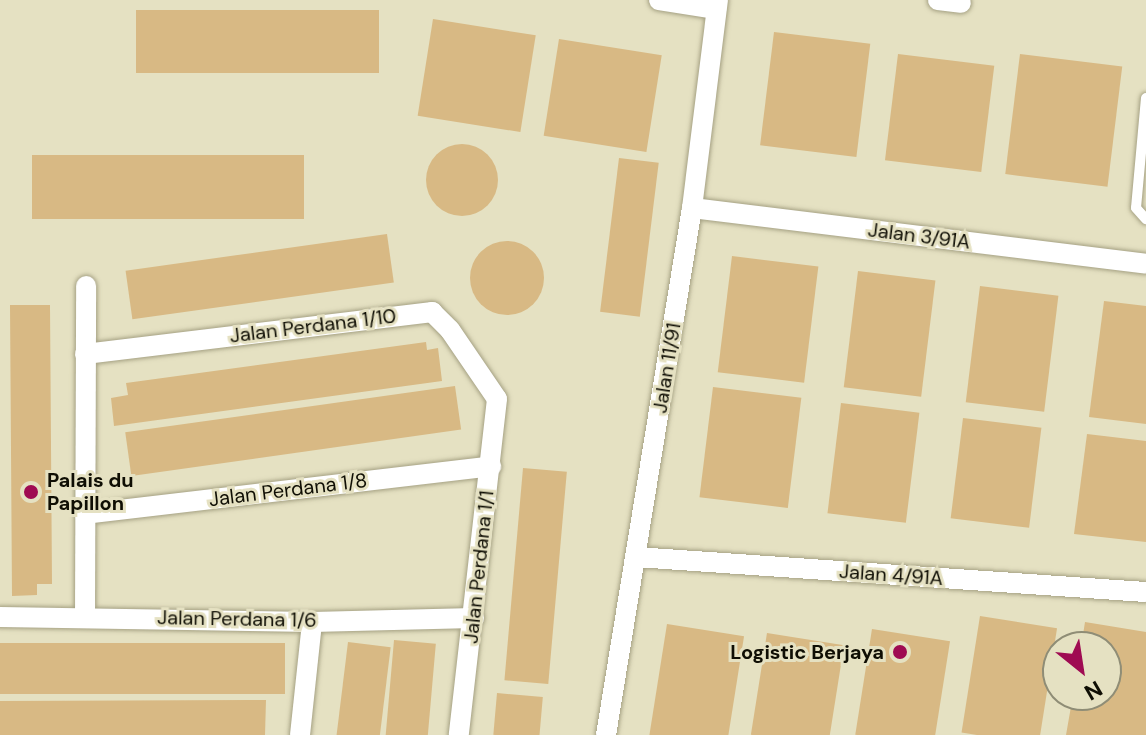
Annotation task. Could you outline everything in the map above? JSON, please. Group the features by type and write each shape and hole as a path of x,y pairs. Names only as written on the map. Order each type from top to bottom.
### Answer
{"street":[{"path":"659,0 717,5"},
{"path":"938,0 961,3"},
{"name":"Jalan 11/91","path":"606,735 692,208 717,5"},
{"name":"Jalan 3/91A","path":"692,208 1146,264"},
{"path":"85,616 86,286"},
{"name":"Jalan Perdana 1/10","path":"85,354 432,312 468,352 497,399"},
{"name":"Jalan Perdana 1/1","path":"459,735 497,399"},
{"name":"Jalan Perdana 1/8","path":"85,514 491,466"},
{"name":"Jalan 4/91A","path":"636,557 1146,592"},
{"name":"Jalan Perdana 1/6","path":"0,617 312,622 474,618"},
{"path":"300,735 312,622"}],"lane":[{"path":"1146,98 1143,162 1136,208 1146,219"}],"building":[{"path":"136,10 379,10 379,73 136,73"},
{"path":"433,19 536,35 520,132 418,116"},
{"path":"774,32 870,44 856,157 760,145"},
{"path":"559,39 662,55 646,152 544,136"},
{"path":"898,54 994,66 981,172 885,160"},
{"path":"1020,54 1122,67 1107,187 1005,174"},
{"path":"469,144 488,154 496,166 496,194 488,206 476,214 455,216 436,206 428,194 426,173 436,154 448,146"},
{"path":"32,155 304,155 304,219 32,219"},
{"path":"619,158 659,163 640,317 600,312"},
{"path":"387,234 394,283 132,319 126,271"},
{"path":"507,241 521,244 533,252 541,264 544,278 541,292 533,304 521,312 507,315 493,312 481,304 473,292 470,278 473,264 481,252 493,244"},
{"path":"732,256 818,267 804,383 718,372"},
{"path":"858,271 935,281 921,397 844,387"},
{"path":"980,286 1058,296 1044,412 966,402"},
{"path":"1104,301 1146,306 1146,424 1089,417"},
{"path":"10,305 50,305 52,584 37,584 37,595 12,596"},
{"path":"426,342 427,350 438,348 442,381 114,426 111,398 128,395 126,383"},
{"path":"455,386 461,430 131,476 125,432"},
{"path":"713,387 801,398 788,508 699,497"},
{"path":"841,403 919,413 906,523 827,513"},
{"path":"963,418 1041,428 1029,528 951,518"},
{"path":"1087,434 1146,441 1146,542 1074,534"},
{"path":"523,468 567,472 548,684 504,680"},
{"path":"980,616 1057,628 1057,631 1042,631 1044,711 1040,735 962,733"},
{"path":"1085,622 1146,632 1146,735 1066,735 1070,711 1122,711 1122,631 1084,631"},
{"path":"667,624 744,636 728,735 649,735"},
{"path":"872,629 950,641 935,735 855,735"},
{"path":"767,633 844,645 830,735 751,735"},
{"path":"394,640 436,644 428,735 386,735"},
{"path":"348,642 391,647 380,735 337,735"},
{"path":"0,643 285,643 285,694 0,694"},
{"path":"497,693 543,697 540,735 493,735"},
{"path":"266,700 265,735 0,735 0,701"}],"place":[{"name":"Palais du Papillon","path":"31,492"},
{"name":"Logistic Berjaya","path":"900,652"}]}
